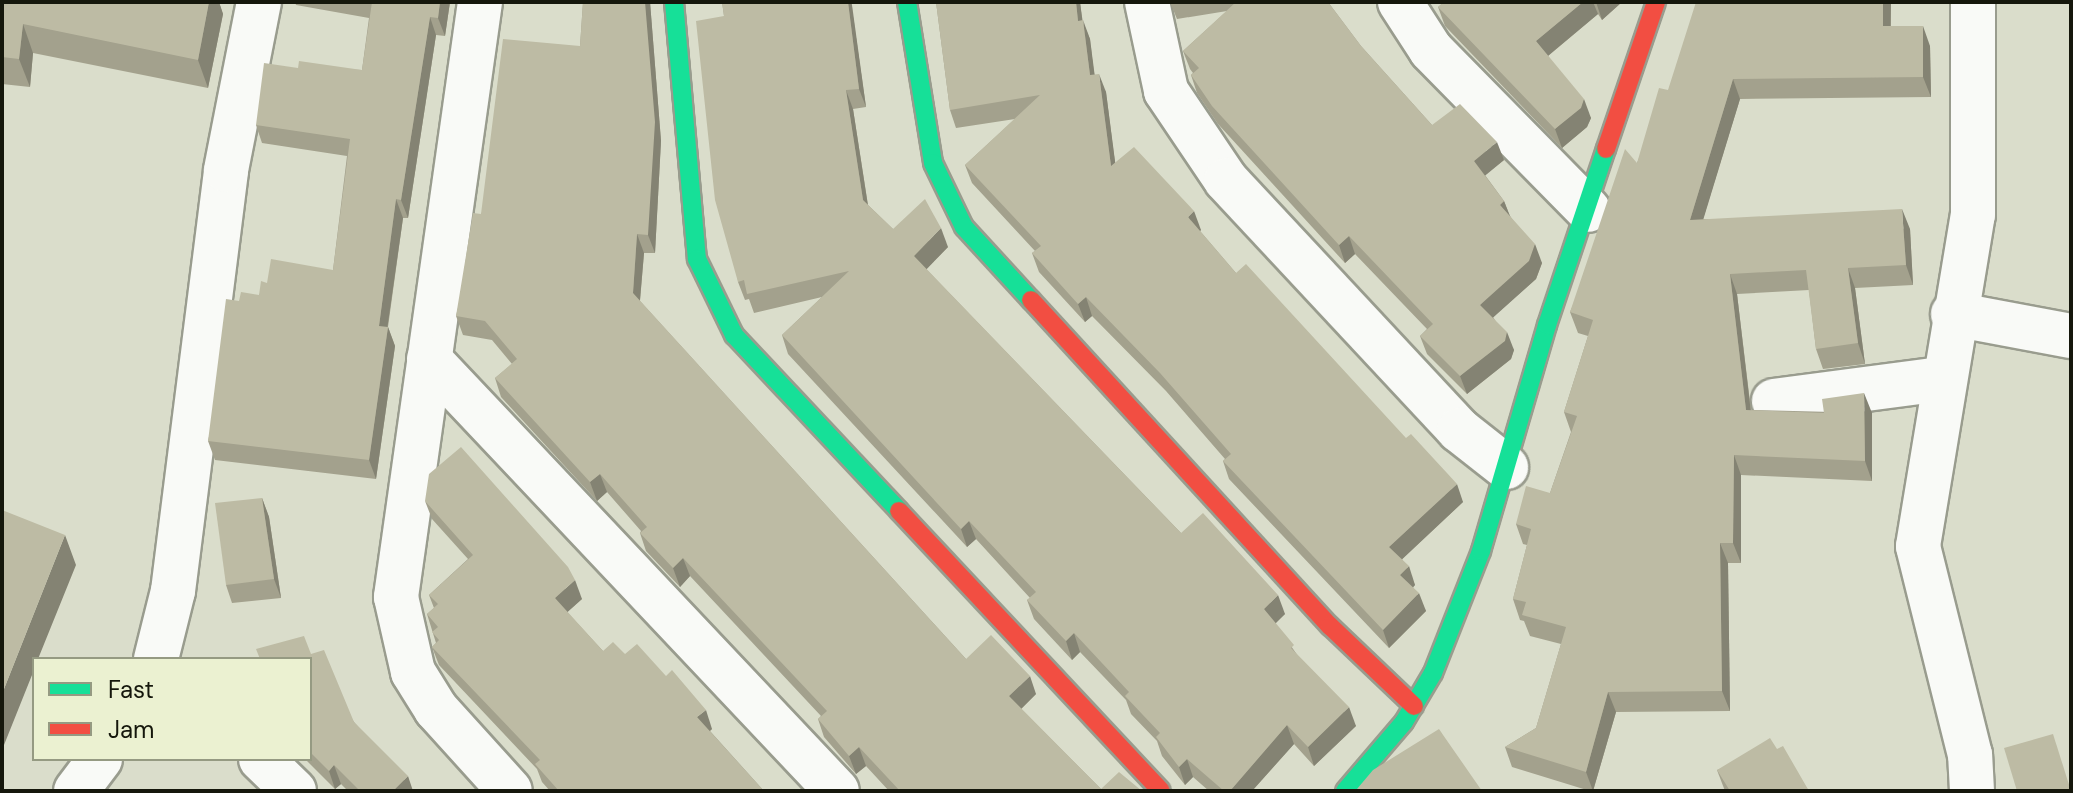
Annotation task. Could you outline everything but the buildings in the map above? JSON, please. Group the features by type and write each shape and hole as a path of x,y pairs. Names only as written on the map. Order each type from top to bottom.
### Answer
{"street":[{"path":"167,654 226,170 259,2"},
{"path":"480,2 396,597 403,641 413,672 436,709 510,791"},
{"path":"674,2 697,259 734,335 1161,791"},
{"path":"907,2 933,163 964,227 1330,626 1414,706"},
{"path":"1147,2 1166,91 1226,180 1459,430 1506,467"},
{"path":"1400,2 1431,50 1588,210"},
{"path":"1345,791 1414,706 1439,660 1506,467 1547,325 1656,2"},
{"path":"1972,791 1970,755 1918,546 1942,379 1973,215 1973,2"},
{"path":"1953,314 2071,336"},
{"path":"429,359 837,791"},
{"path":"1774,401 1942,379"},
{"path":"76,791 98,761"},
{"path":"263,761 294,791"}],"traffic: fast":[{"path":"674,2 697,259 734,335 899,511"},
{"path":"907,2 933,163 964,227 1031,300"},
{"path":"1345,791 1404,722 1433,673 1481,551 1547,325 1606,149"}],"traffic: jam":[{"path":"1606,149 1656,2"},
{"path":"1031,300 1330,626 1414,706"},
{"path":"899,511 1161,791"}]}
